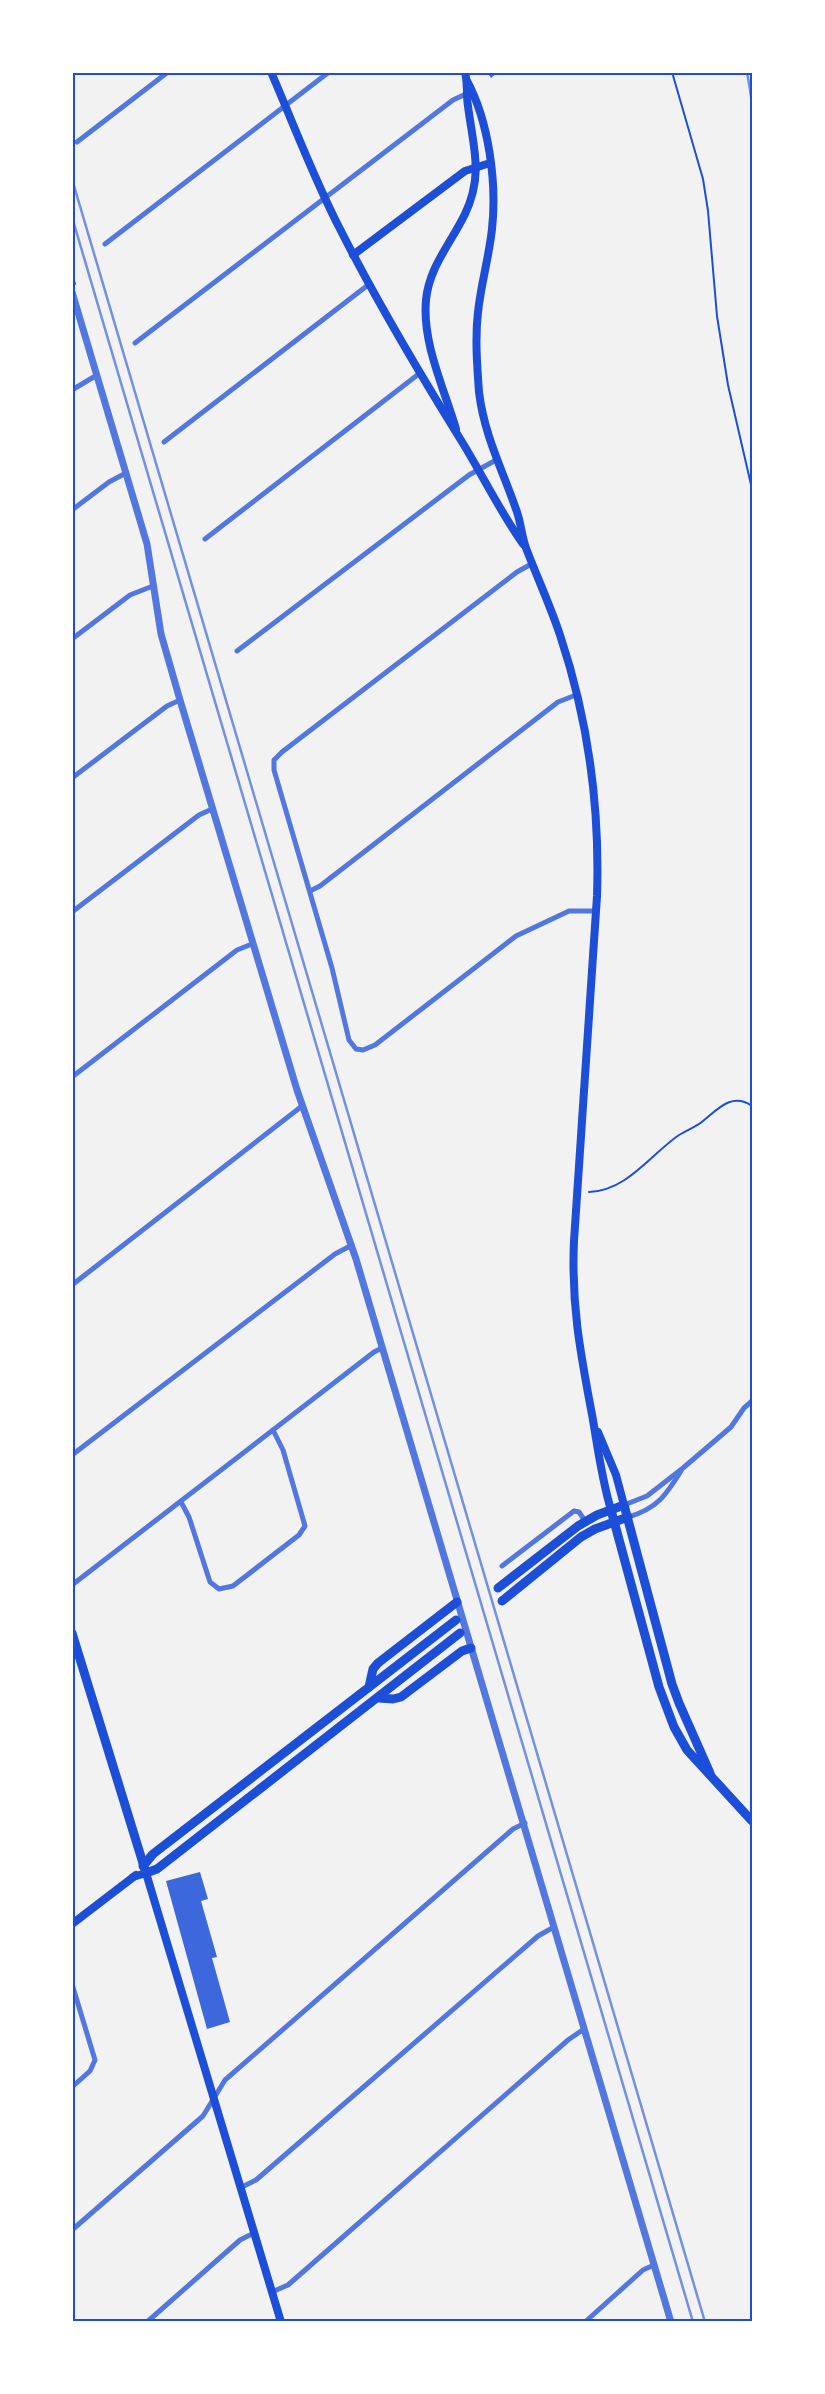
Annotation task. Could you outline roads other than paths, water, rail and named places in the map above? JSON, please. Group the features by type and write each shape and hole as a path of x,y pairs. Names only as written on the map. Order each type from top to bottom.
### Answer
{"main road":[{"path":"271,72 325,197 368,285 478,469 504,518 526,548 560,636 588,747 595,799 598,849 596,911 573,1261 577,1334 602,1480 667,1711 687,1750 752,1821"},
{"path":"458,436 429,338 426,299 430,280 437,262 469,204 476,166 476,145 470,93 464,72"},
{"path":"470,93 481,113 490,163 493,203 492,231 478,311 476,347 483,416 496,460 517,511 526,548"},
{"path":"354,255 465,172 476,166 490,163"},
{"path":"592,1419 616,1475 674,1690 710,1773"},
{"path":"498,1588 585,1522 624,1505"},
{"path":"502,1600 581,1537 614,1522 628,1518"},
{"path":"369,1687 373,1669 378,1663 457,1602"},
{"path":"72,1924 144,1869 153,1854 456,1620"},
{"path":"72,1633 281,2322"},
{"path":"144,1869 157,1869 460,1633"},
{"path":"378,1698 393,1699 401,1697 462,1652 470,1643"}],"street":[{"path":"76,142 168,72"},
{"path":"105,244 329,72"},
{"path":"135,343 453,100 470,93"},
{"path":"164,442 368,285"},
{"path":"72,292 149,552 161,634 212,809 302,1106 352,1245 671,2322"},
{"path":"204,539 420,373"},
{"path":"72,390 97,375"},
{"path":"237,651 478,469 496,460"},
{"path":"72,510 109,482 126,473"},
{"path":"533,563 517,572 274,760 274,770 332,968 349,1040 352,1046 358,1050 374,1045 516,936 569,911 596,911"},
{"path":"72,639 130,595 153,586"},
{"path":"310,891 321,885 558,702 576,695"},
{"path":"72,778 167,706 180,700"},
{"path":"72,912 199,815 212,809"},
{"path":"72,1077 237,950 252,944"},
{"path":"72,1285 302,1106"},
{"path":"72,1455 334,1254 352,1245"},
{"path":"72,1585 374,1352 382,1348"},
{"path":"624,1505 647,1496 682,1468 731,1427 752,1401"},
{"path":"181,1502 189,1517 210,1582 219,1589 234,1586 299,1535 305,1526 284,1450 273,1430"},
{"path":"628,1518 645,1511 660,1501 666,1495 682,1468"},
{"path":"502,1566 574,1511 579,1512 585,1522"},
{"path":"72,2230 203,2116 227,2078 513,1829 524,1823"},
{"path":"240,2188 256,2180 538,1936 554,1927"},
{"path":"72,1984 95,2060 90,2071 72,2087"},
{"path":"272,2292 288,2285 573,2036 584,2029"},
{"path":"147,2322 240,2240 254,2233"},
{"path":"585,2322 643,2270 654,2265"}],"railway":[{"path":"747,72 752,102"},
{"path":"72,179 705,2322"},
{"path":"72,217 693,2322"}]}
